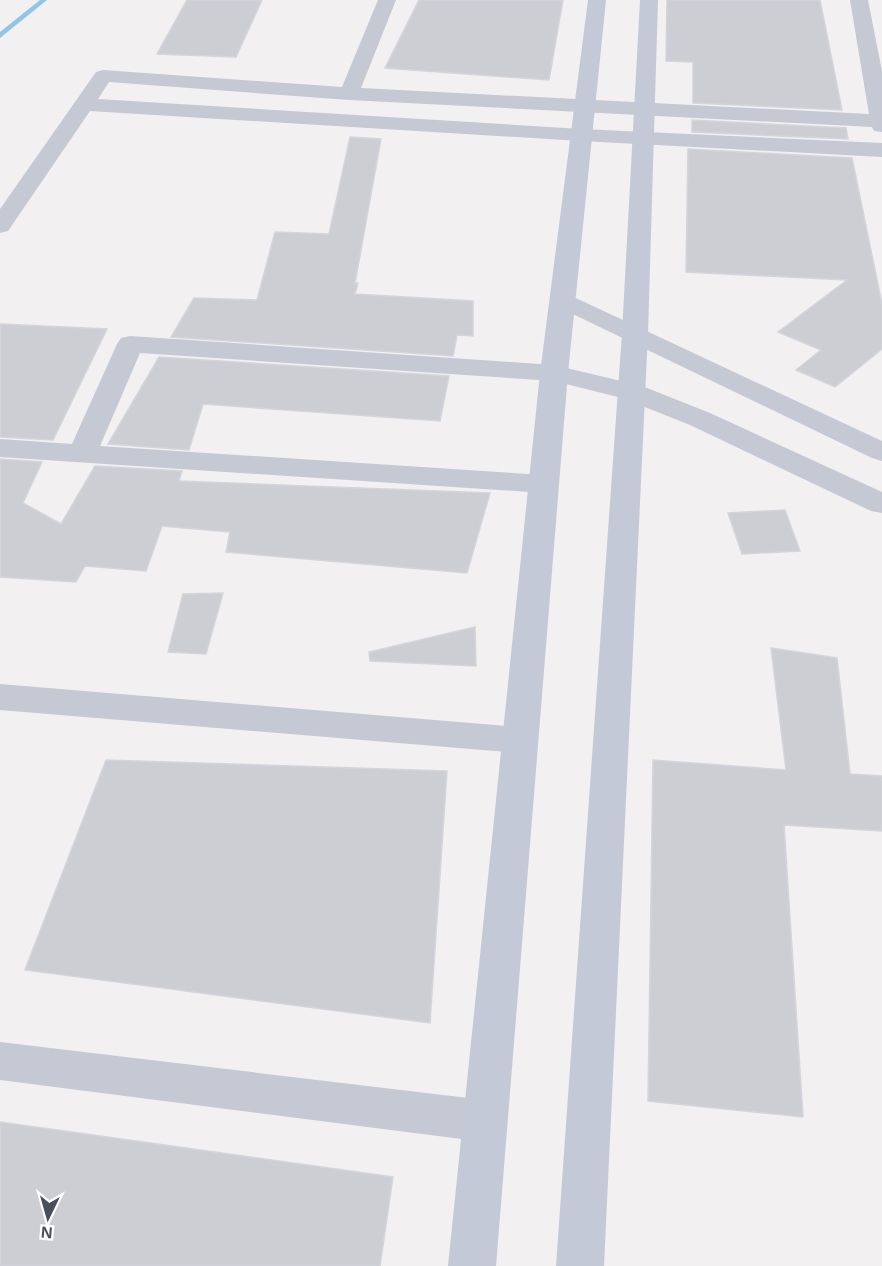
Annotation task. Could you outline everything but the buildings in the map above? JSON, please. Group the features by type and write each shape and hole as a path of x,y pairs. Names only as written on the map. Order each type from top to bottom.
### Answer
{"main road":[{"path":"472,1266 544,484 597,0"},
{"path":"580,1266 632,392 649,0"}],"street":[{"path":"349,94 387,0"},
{"path":"82,104 644,123 882,123 859,0"},
{"path":"0,226 103,76 349,94 583,120 644,123 882,150"},
{"path":"563,300 882,452"},
{"path":"82,454 129,344 555,373 632,392 699,419 882,504"},
{"path":"0,448 544,484"},
{"path":"0,697 520,740"},
{"path":"0,1061 485,1121"}],"waterway":[{"path":"0,36 44,0"}]}
